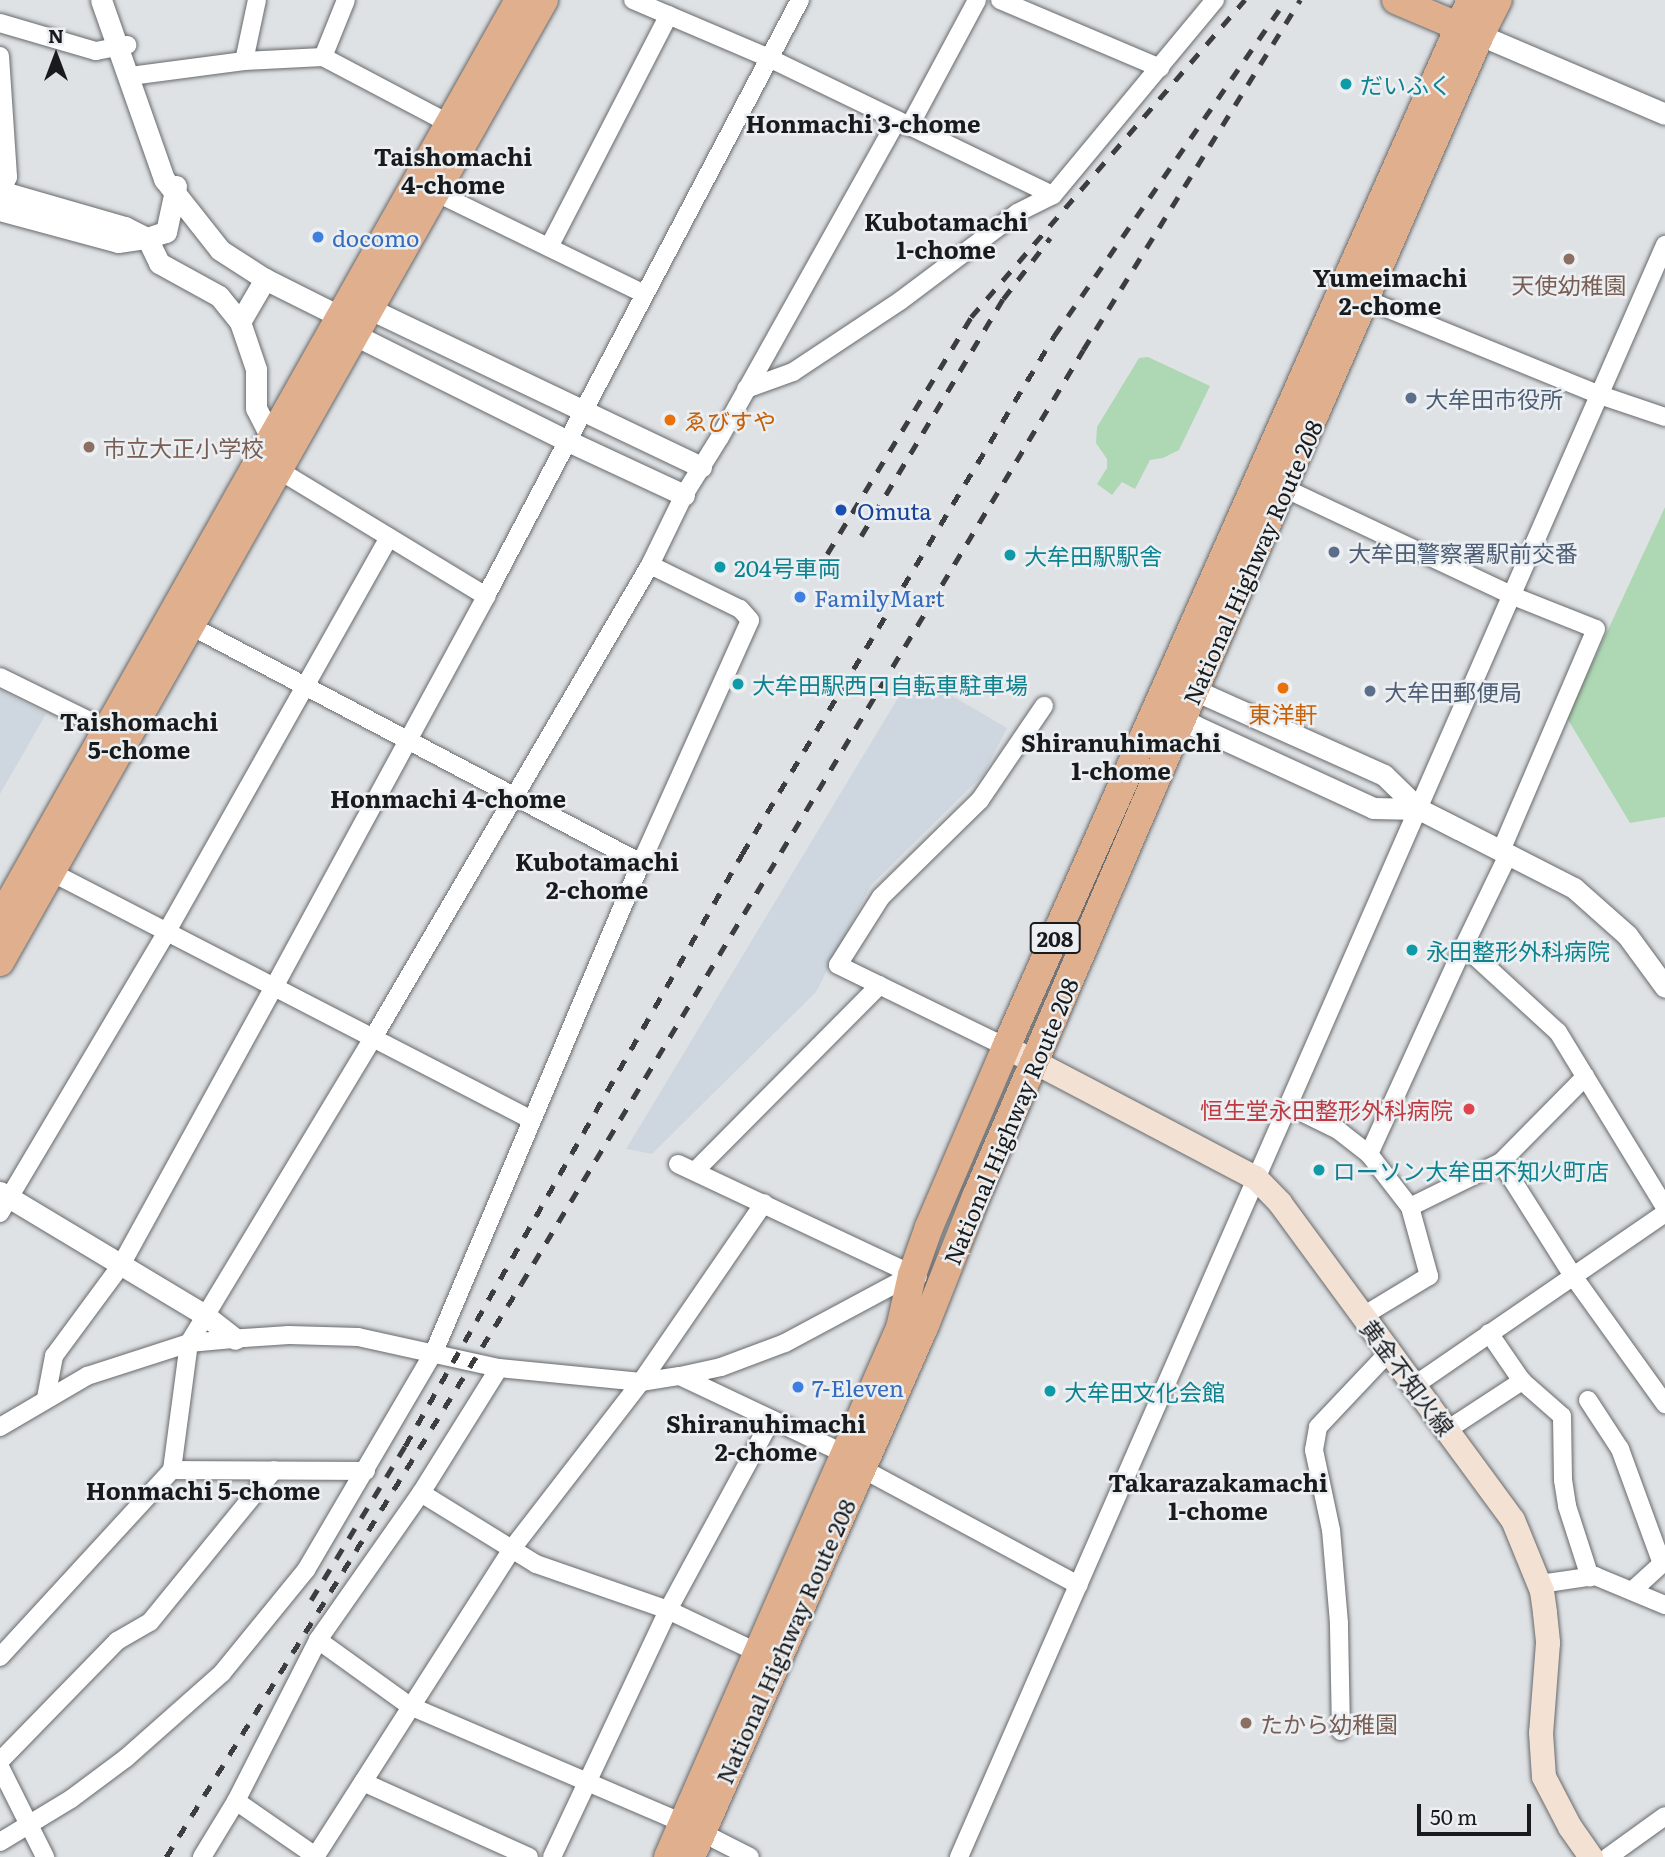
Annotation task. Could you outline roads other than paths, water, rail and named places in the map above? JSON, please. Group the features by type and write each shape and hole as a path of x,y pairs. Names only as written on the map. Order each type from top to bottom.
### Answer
{"highway":[{"path":"346,325 368,308 426,187 450,124 519,0"},
{"path":"0,962 51,872 115,734 189,625 346,325 426,187 544,0"},
{"path":"1396,0 1469,31"},
{"name":"National Highway Route 208","path":"1183,685 1284,488 1367,300 1469,31 1471,0"},
{"name":"National Highway Route 208","path":"852,1461 900,1328 912,1275 1006,1047 1170,714 1469,31 1499,0"},
{"path":"0,919 115,734 279,453"},
{"name":"National Highway Route 208","path":"668,1857 692,1837 766,1657 852,1461 941,1286 1033,1062 1170,714"}],"main road":[{"name":"黄金不知火線","path":"1006,1047 1256,1178 1280,1203 1513,1520 1540,1584 1548,1643 1541,1733 1544,1777 1570,1827 1591,1857"}],"street":[{"path":"101,0 138,75 177,170 166,232 147,238"},
{"path":"112,0 122,47 164,179 220,250 346,325 568,441 684,495"},
{"path":"244,61 257,0"},
{"path":"323,57 346,0"},
{"path":"633,0 769,58 1054,195"},
{"path":"46,1398 54,1356 121,1265 273,989 486,596 800,0"},
{"path":"0,1657 172,1470 189,1343 373,1038 650,565 684,495 977,0"},
{"path":"1000,0 1160,68"},
{"path":"746,389 793,372 900,301 1017,213 1054,195 1215,0"},
{"path":"549,247 668,15"},
{"path":"0,23 96,51 122,47"},
{"path":"1469,31 1665,114"},
{"path":"0,57 8,177 1,197 125,227 147,238 159,263 219,296 240,322 256,369 256,408 279,453 390,537 486,596"},
{"path":"138,75 244,61 323,57 450,124"},
{"path":"426,187 644,294"},
{"path":"959,1857 1665,245"},
{"path":"240,322 265,279"},
{"path":"1367,300 1600,395 1665,418"},
{"path":"368,308 702,467"},
{"path":"1284,488 1513,596 1596,629 1505,853 1369,1154"},
{"path":"235,1339 206,1316 121,1265 4,1201 166,933 390,537"},
{"path":"0,1842 30,1825 126,1758 222,1673 306,1570 434,1352 641,863 750,620 740,608 650,565"},
{"path":"189,625 641,863"},
{"path":"0,677 115,734"},
{"path":"1183,685 1384,775 1419,809 1574,888 1605,912 1627,935 1665,987"},
{"path":"1006,1047 838,965 881,897 980,800 1044,706"},
{"path":"1170,714 1373,808 1419,809"},
{"path":"51,872 532,1121"},
{"path":"1464,946 1558,1032 1665,1207"},
{"path":"695,1171 880,985"},
{"path":"1410,1207 1501,1162 1585,1077"},
{"path":"1289,1106 1338,1129 1369,1154 1410,1207 1429,1276 1363,1316"},
{"path":"1501,1162 1573,1276 1665,1404"},
{"path":"678,1164 912,1275 941,1286"},
{"path":"236,1801 316,1857 511,1550 641,1382 765,1203"},
{"path":"1415,1385 1665,1213"},
{"path":"0,1427 87,1376 189,1343 235,1339 289,1335 358,1337 499,1368 641,1382 680,1376 721,1367 785,1343 912,1275"},
{"path":"1489,1333 1522,1381 1562,1416 1567,1506 1590,1577"},
{"path":"1341,1731 1339,1623 1331,1530 1314,1450 1318,1427 1389,1352"},
{"path":"202,1857 236,1801 318,1640 421,1493 499,1368"},
{"path":"680,1376 852,1461 1078,1584"},
{"path":"1447,1430 1522,1381"},
{"path":"1588,1400 1620,1450 1663,1563 1632,1591"},
{"path":"552,1857 668,1610 771,1420"},
{"path":"172,1470 366,1471"},
{"path":"0,1761 117,1642 150,1622 274,1470"},
{"path":"421,1493 536,1564 668,1610 766,1657"},
{"path":"1540,1584 1590,1577 1665,1605"},
{"path":"318,1640 410,1706 589,1783 692,1837 750,1857"},
{"path":"0,1767 44,1857"},
{"path":"363,1782 529,1857"},
{"path":"1608,1857 1665,1816"}],"railway":[{"path":"827,554 971,317 1245,0"},
{"path":"311,1600 405,1446 742,854 1054,336 1286,0"},
{"path":"166,1857 521,1284 1083,350 1300,0"},
{"path":"861,536 1003,299 1050,238"}],"place":[{"name":"だいふく","path":"1346,84"},
{"name":"docomo","path":"318,237"},
{"name":"天使幼稚園","path":"1569,259"},
{"name":"大牟田市役所","path":"1411,398"},
{"name":"ゑびすや","path":"670,420"},
{"name":"市立大正小学校","path":"89,447"},
{"name":"Omuta","path":"841,510"},
{"name":"大牟田警察署駅前交番","path":"1334,552"},
{"name":"大牟田駅駅舎","path":"1010,555"},
{"name":"204号車両","path":"720,567"},
{"name":"FamilyMart","path":"800,597"},
{"name":"大牟田駅西口自転車駐車場","path":"738,684"},
{"name":"東洋軒","path":"1283,688"},
{"name":"大牟田郵便局","path":"1370,691"},
{"name":"永田整形外科病院","path":"1412,950"},
{"name":"恒生堂永田整形外科病院","path":"1469,1109"},
{"name":"ローソン大牟田不知火町店","path":"1319,1170"},
{"name":"7-Eleven","path":"798,1387"},
{"name":"大牟田文化会館","path":"1050,1391"},
{"name":"たから幼稚園","path":"1246,1723"}],"district":[{"name":"Honmachi 3-chome","path":"863,123"},
{"name":"Taishomachi 4-chome","path":"453,170"},
{"name":"Kubotamachi 1-chome","path":"946,235"},
{"name":"Yumeimachi 2-chome","path":"1390,291"},
{"name":"Taishomachi 5-chome","path":"139,735"},
{"name":"Shiranuhimachi 1-chome","path":"1121,756"},
{"name":"Honmachi 4-chome","path":"448,798"},
{"name":"Kubotamachi 2-chome","path":"597,875"},
{"name":"Shiranuhimachi 2-chome","path":"766,1437"},
{"name":"Honmachi 5-chome","path":"203,1490"},
{"name":"Takarazakamachi 1-chome","path":"1218,1496"}]}
